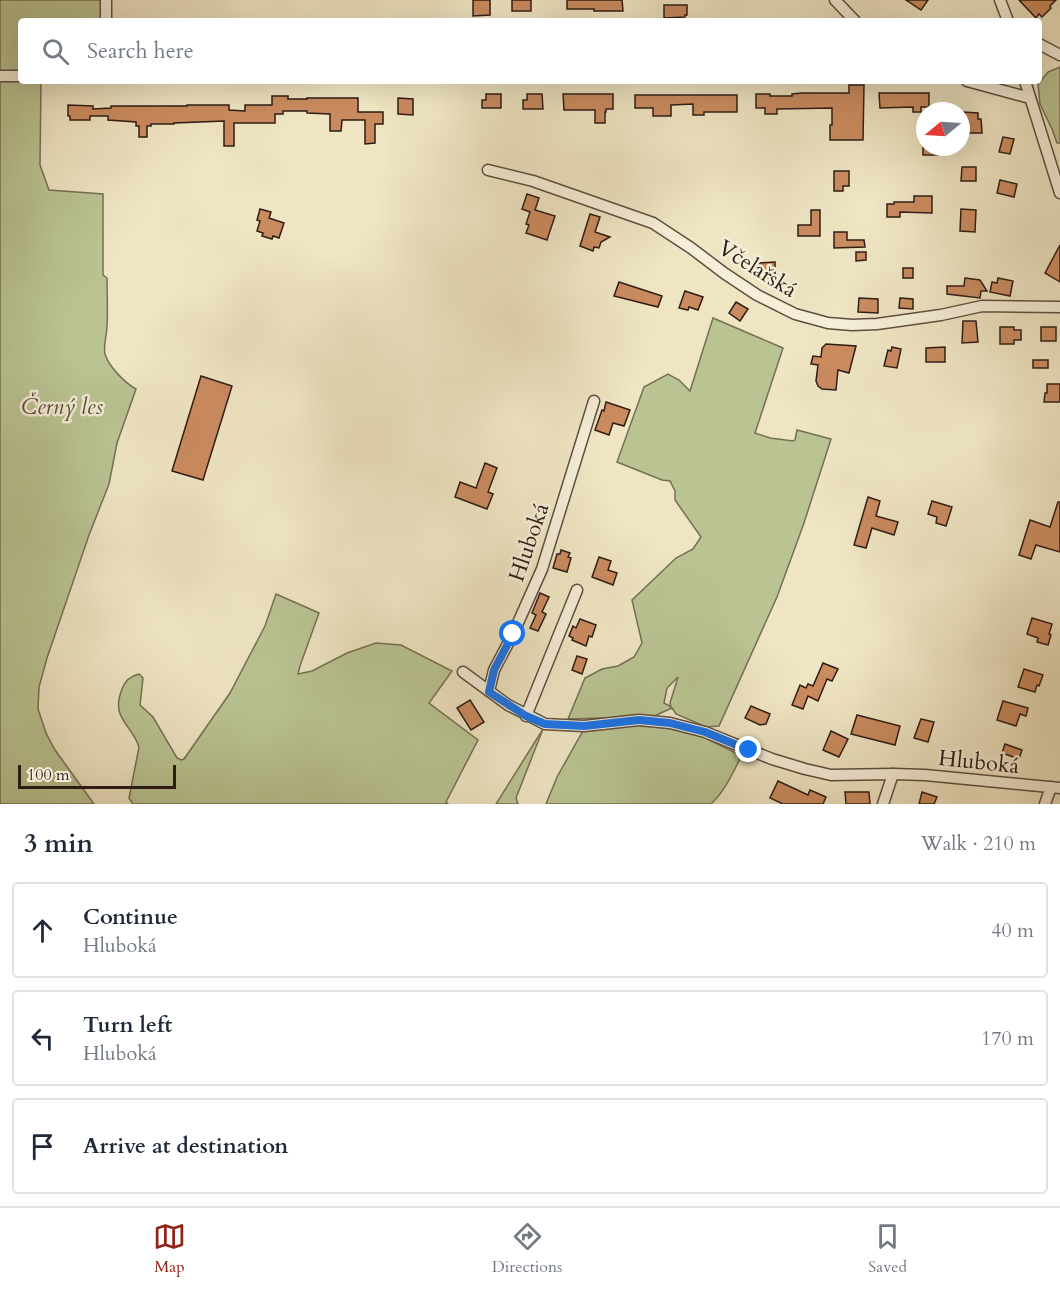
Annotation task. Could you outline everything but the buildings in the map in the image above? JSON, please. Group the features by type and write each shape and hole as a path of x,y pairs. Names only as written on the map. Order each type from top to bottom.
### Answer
{"street":[{"path":"106,0 106,18"},
{"path":"835,0 852,18"},
{"path":"1000,0 1007,18"},
{"path":"1042,46 1060,55"},
{"path":"0,76 18,76"},
{"path":"978,84 1030,98"},
{"path":"1026,84 1060,194"},
{"name":"Včelařská","path":"488,170 533,181 653,223 757,295 795,314 828,323 877,324 941,315 982,306 1060,307"},
{"name":"Hluboká","path":"489,692 494,670 542,569 594,401"},
{"path":"526,716 577,590"},
{"name":"Hluboká","path":"463,672 526,716 545,724 584,726 639,720 670,723 705,732 805,770 831,775 893,774 975,779 1056,788"},
{"path":"883,804 893,774"},
{"path":"1045,804 1056,788"}],"green space":[{"name":"Černý les","path":"0,0 103,0 103,18 18,18 18,84 41,84 40,165 49,190 103,194 103,275 107,278 105,354 118,374 136,389 117,443 109,484 89,535 39,687 38,709 46,733 55,750 94,804 0,804"},
{"path":"1060,67 1060,143 1057,143 1040,104 1038,84 1042,84 1042,79 1048,72"},
{"path":"713,318 783,348 755,433 770,438 793,441 797,430 831,439 777,597 719,726 706,727 676,714 672,708 650,718 568,719 585,678 602,669 618,666 634,657 642,643 632,600 676,558 693,549 701,537 675,500 675,491 670,481 617,462 644,387 668,374 679,380 690,391","holes":["678,677 670,703 671,707 664,703 667,688"]},
{"path":"276,594 319,613 298,674 312,671 347,653 376,643 401,645 452,671 429,703 478,740 446,802 448,804 133,804 129,798 139,747 120,714 119,699 125,684 130,678 139,674 143,678 140,705 153,717 177,758 184,759 230,693 265,626"},
{"path":"634,725 678,729 699,735 741,757 724,788 711,804 546,804 557,777 584,729"},
{"path":"543,729 516,798 518,804 496,804"}],"route":[{"path":"513,634 494,670 489,692 526,716 545,724 584,726 639,720 670,723 705,732 749,750"}]}
